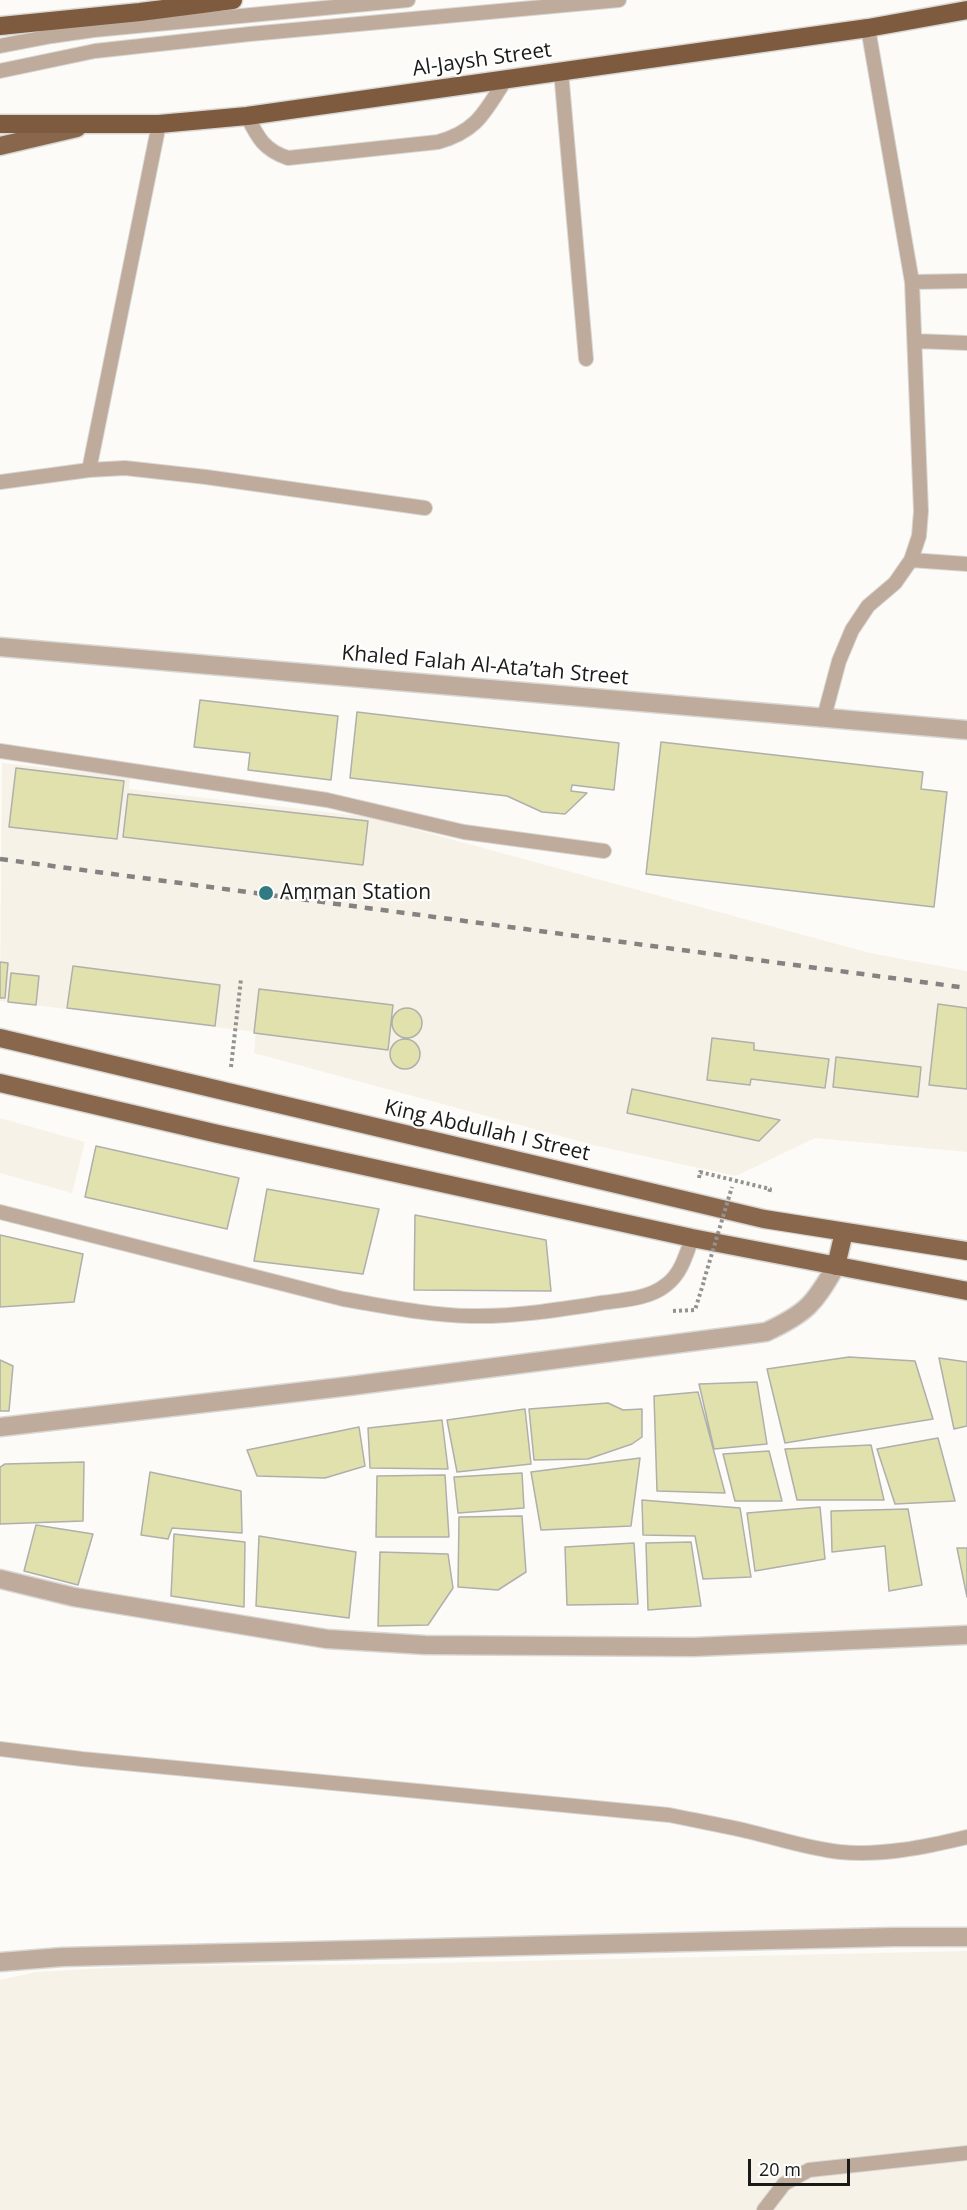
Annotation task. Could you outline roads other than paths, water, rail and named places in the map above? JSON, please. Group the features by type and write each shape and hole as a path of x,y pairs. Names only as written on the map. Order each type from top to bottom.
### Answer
{"highway":[{"path":"0,26 233,0"},
{"name":"Al-Jaysh Street","path":"0,124 159,124 247,116 868,28 967,10"}],"main road":[{"path":"0,146 88,125"},
{"name":"King Abdullah I Street","path":"0,1038 764,1218 967,1251"},
{"path":"0,1083 218,1134 692,1238 967,1291"},
{"path":"836,1266 844,1232"}],"street":[{"name":"Khaled Falah Al-Ata’tah Street","path":"0,647 967,730"},
{"path":"0,1427 350,1386 766,1332 794,1319 817,1298 836,1266"},
{"path":"0,1579 74,1597 305,1635 425,1646 694,1647 967,1635"},
{"path":"0,1962 73,1957 894,1937 967,1938"}],"lane":[{"path":"0,46 94,30 408,0"},
{"path":"0,71 95,51 250,34 619,0"},
{"path":"824,717 839,661 852,630 868,606 895,583 911,560 919,536 921,511 912,282 868,28"},
{"path":"561,71 586,359"},
{"path":"247,116 264,145 275,154 288,158 438,142 456,137 471,128 506,79"},
{"path":"89,470 159,124"},
{"path":"912,282 967,281"},
{"path":"915,341 967,343"},
{"path":"0,482 89,470 125,468 163,471 425,508"},
{"path":"911,560 967,564"},
{"path":"0,751 327,800 464,832 604,851"},
{"path":"0,1212 343,1299 410,1310 470,1316 557,1310 653,1293 666,1286 677,1275 692,1238"},
{"path":"0,1749 93,1760 669,1815 754,1833 796,1845 840,1852 885,1852 930,1846 967,1837"},
{"path":"764,2210 784,2184 809,2170 967,2153"}],"railway":[{"path":"0,859 967,988"}],"place":[{"name":"Amman Station","path":"266,893"}]}
